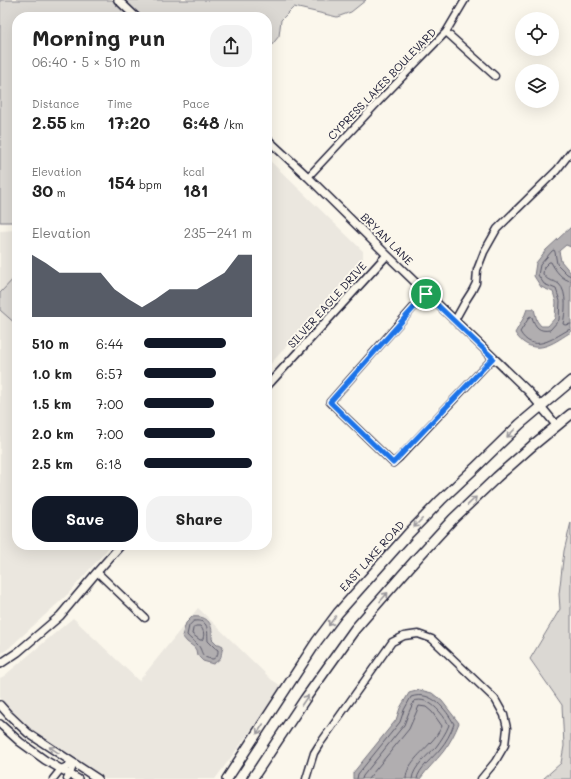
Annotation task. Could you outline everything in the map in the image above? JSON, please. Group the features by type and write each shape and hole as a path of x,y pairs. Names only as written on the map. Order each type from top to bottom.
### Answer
{"main road":[{"name":"EAST LAKE ROAD","path":"227,779 317,641 338,613 409,532 441,500 520,424 571,381"},
{"path":"252,779 305,699 351,635 414,562 453,519 497,477 571,414"}],"street":[{"path":"118,0 131,12"},
{"name":"CYPRESS LAKES BOULEVARD","path":"308,177 446,32 465,0"},
{"path":"446,32 495,76"},
{"name":"BRYAN LANE","path":"272,144 529,392 557,426"},
{"path":"455,320 476,283 477,270 484,252 497,229 557,170 571,152"},
{"name":"SILVER EAGLE DRIVE","path":"272,381 387,255"},
{"path":"426,294 330,402 393,463 493,358"},
{"path":"0,664 18,652 60,616 117,550"},
{"path":"97,572 145,618"},
{"path":"306,779 318,745 392,642 404,636 418,634 432,639 495,699 504,715 507,728 505,745 495,762 481,779"},
{"path":"0,705 28,733 98,779"},
{"path":"0,724 20,742 45,760 61,769 68,777 78,779"},
{"path":"53,779 61,769 74,763"},
{"path":"68,777 74,763"}],"shaded area":[{"path":"0,0 112,0 125,12 12,12 12,222 0,222"},
{"path":"123,0 366,0 351,12 337,17 294,7 281,20 279,36 272,45 272,12 136,12"},
{"path":"272,163 363,251 363,260 272,362"},
{"path":"12,230 12,550 107,550 68,594 9,648 0,654 0,231"},
{"path":"12,280 12,321 0,310 0,293"},
{"path":"571,522 571,779 543,779 561,763 564,746 562,705 530,659 560,609 559,594 564,551"},
{"path":"198,608 272,680 283,687 215,779 105,779 78,761 76,758 74,759 30,730 10,712 0,699 0,678 73,618 139,681","holes":["186,623 213,633 212,639 222,650 223,655 213,664 207,663 194,647 182,636"]}],"water":[{"path":"571,227 571,247 566,245 559,251 561,261 571,273 571,332 554,343 542,347 529,346 515,333 527,309 534,309 537,321 541,326 548,326 555,318 556,302 553,292 541,287 534,276 536,263 546,250"},
{"path":"192,617 206,619 211,625 212,639 217,644 223,646 219,660 213,664 203,661 197,655 194,647 182,636 186,623"},
{"path":"420,690 432,693 442,701 459,723 443,752 420,779 353,779 353,773 396,720 400,708 409,693"}],"route":[{"path":"426,294 455,320 493,358 393,463 330,402 426,294"}]}
